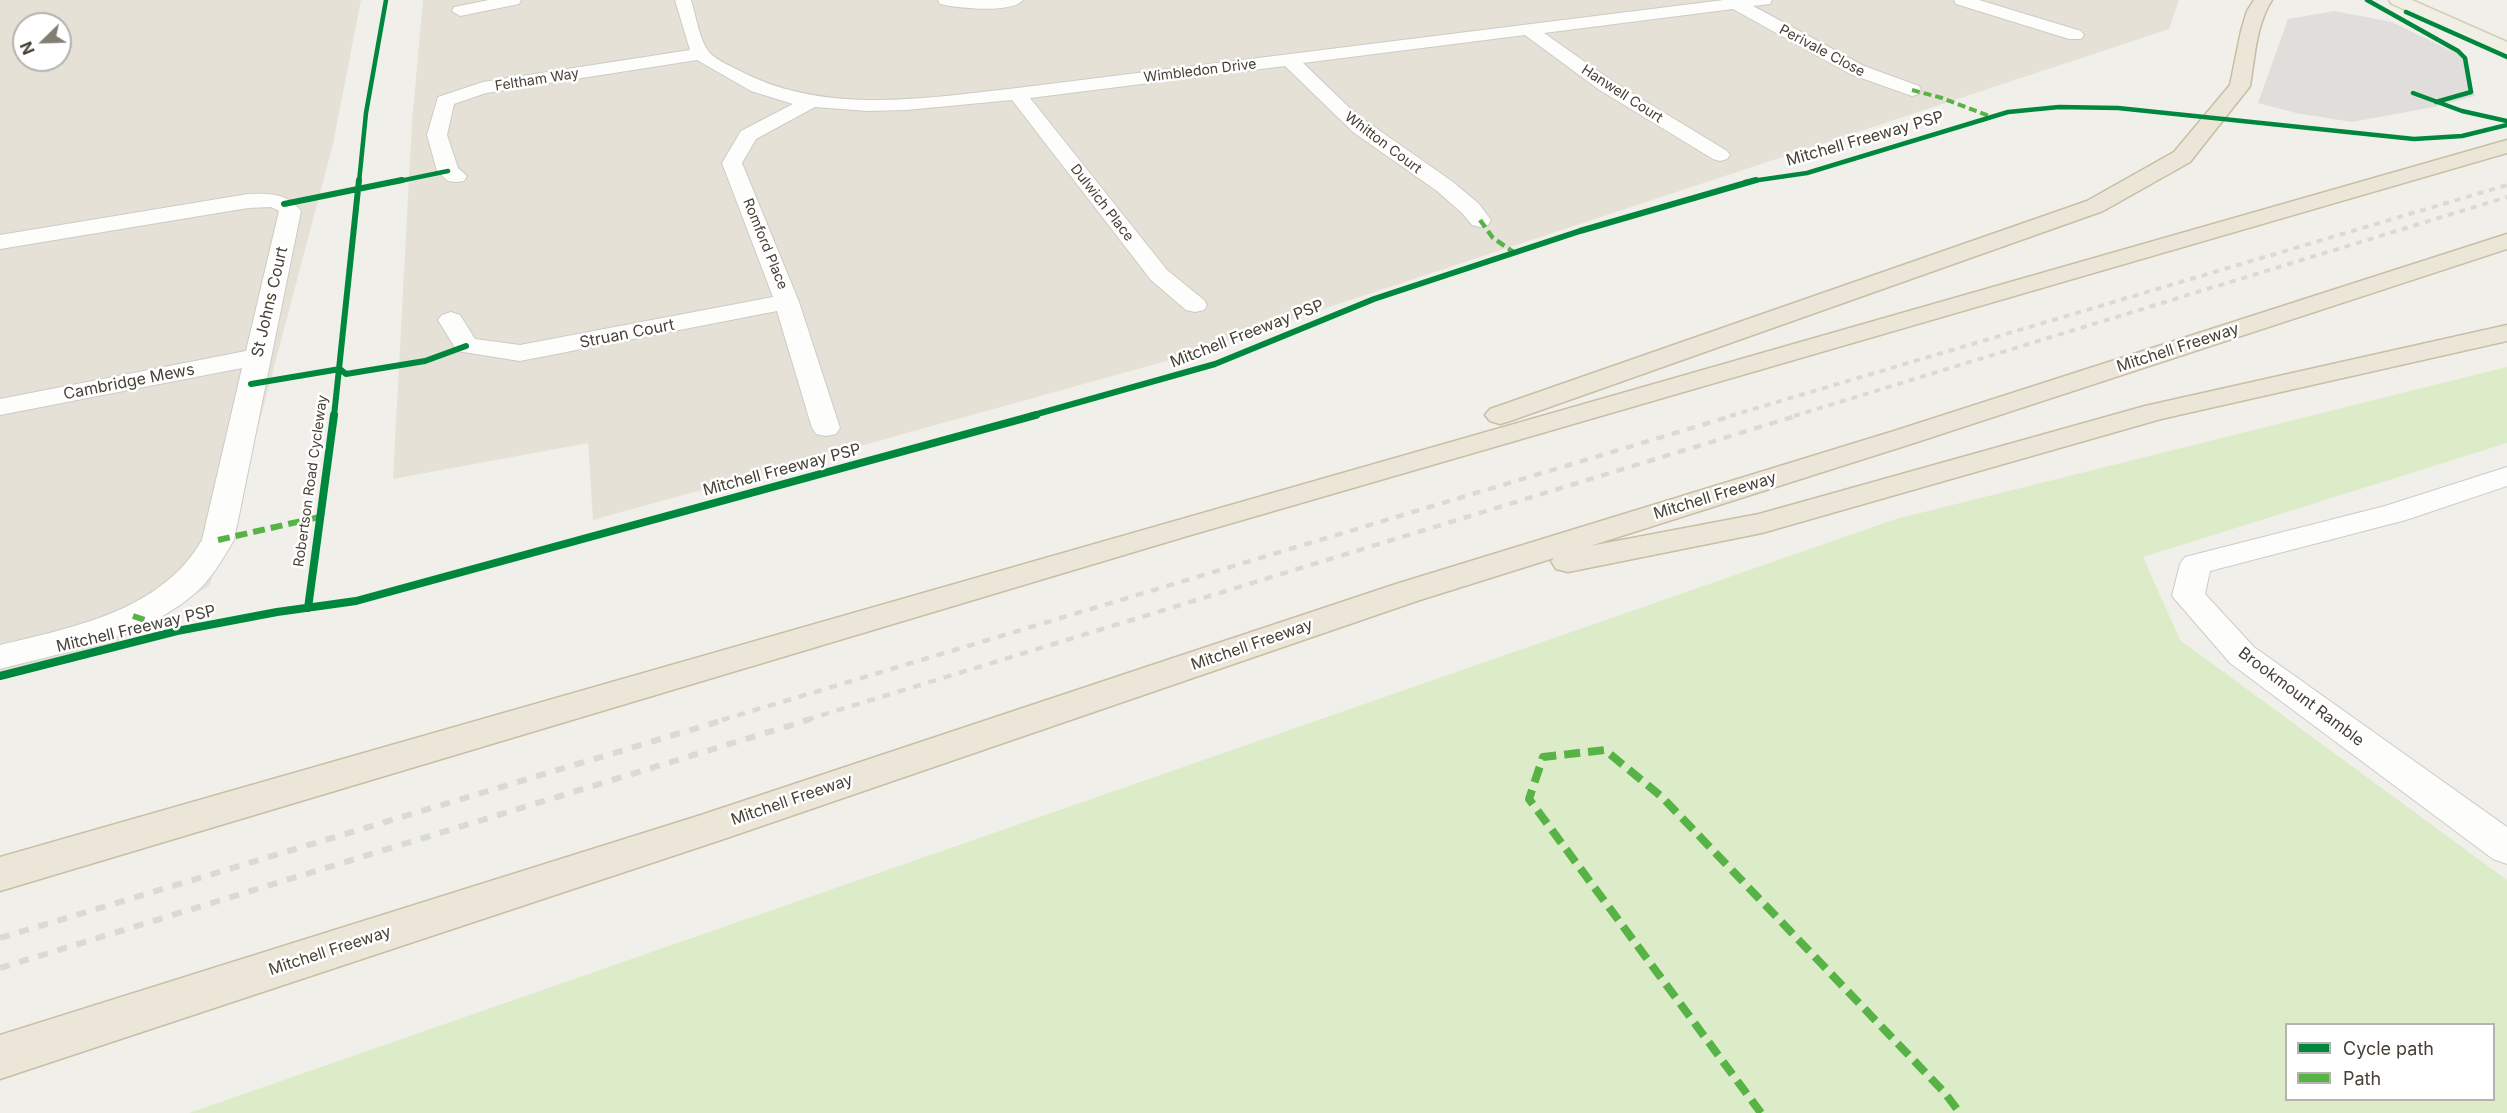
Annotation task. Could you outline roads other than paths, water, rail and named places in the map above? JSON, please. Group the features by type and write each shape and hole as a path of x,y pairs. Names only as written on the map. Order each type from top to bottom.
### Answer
{"highway":[{"path":"1173,530 2095,206 2182,157 2190,148 2240,86 2250,31 2256,11 2263,0"},
{"path":"0,874 1173,530 2507,147"},
{"name":"Mitchell Freeway","path":"0,1057 692,833 1407,592 1916,434 2507,241"},
{"path":"1407,592 1762,524 2155,412 2507,333"}],"main road":[{"path":"2398,0 2507,49"},
{"path":"2434,0 2507,33"}],"street":[{"path":"460,11 513,0"},
{"path":"683,0 701,54"},
{"path":"946,0 976,5 1015,0"},
{"name":"Wimbledon Drive","path":"701,54 743,82 785,96 845,105 930,103 1764,0"},
{"path":"1962,0 2076,35"},
{"name":"Perivale Close","path":"1736,4 1857,70 1912,90"},
{"name":"Hanwell Court","path":"1527,29 1605,85 1720,154"},
{"name":"Feltham Way","path":"456,176 448,171 437,135 445,101 483,88 701,54"},
{"name":"Whitton Court","path":"1290,60 1344,114 1452,193 1474,211 1480,220"},
{"name":"Dulwich Place","path":"1017,94 1159,275 1195,305"},
{"name":"Romford Place","path":"814,100 748,135 732,163 787,302 826,428"},
{"name":"St Johns Court","path":"0,242 248,201 269,200 284,204 291,211 214,550 197,573 161,601 109,627 0,657"},
{"name":"Struan Court","path":"451,320 466,346 520,353 787,302"},
{"name":"Cambridge Mews","path":"0,407 258,357"},
{"name":"Brookmount Ramble","path":"2507,476 2395,513 2196,564 2188,596 2242,655 2507,848"}],"railway":[{"path":"1730,416 2507,185"},
{"path":"1794,416 2507,197"},
{"path":"722,720 1735,415"},
{"path":"806,720 1799,415"},
{"path":"0,938 727,719"},
{"path":"0,968 811,719"}]}
